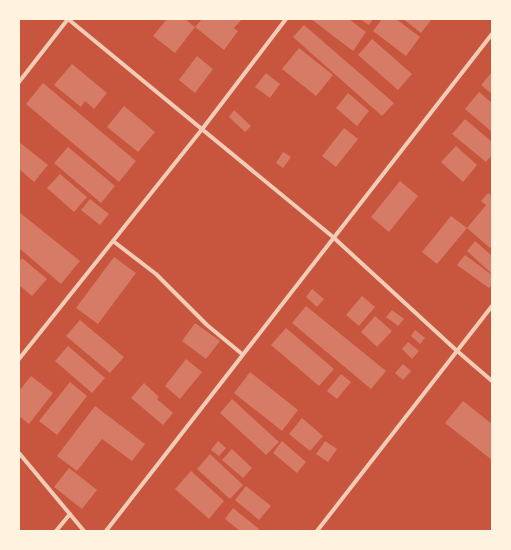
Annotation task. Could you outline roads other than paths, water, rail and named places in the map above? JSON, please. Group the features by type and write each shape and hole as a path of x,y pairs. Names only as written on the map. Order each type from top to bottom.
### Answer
{"street":[{"path":"19,82 68,19 203,128 333,237 492,381"},
{"path":"19,359 203,128 286,19"},
{"path":"106,531 492,34"},
{"path":"113,241 156,274 207,325 242,354"},
{"path":"317,531 456,350 492,306"},
{"path":"19,452 84,531"},
{"path":"56,531 70,514"}]}
